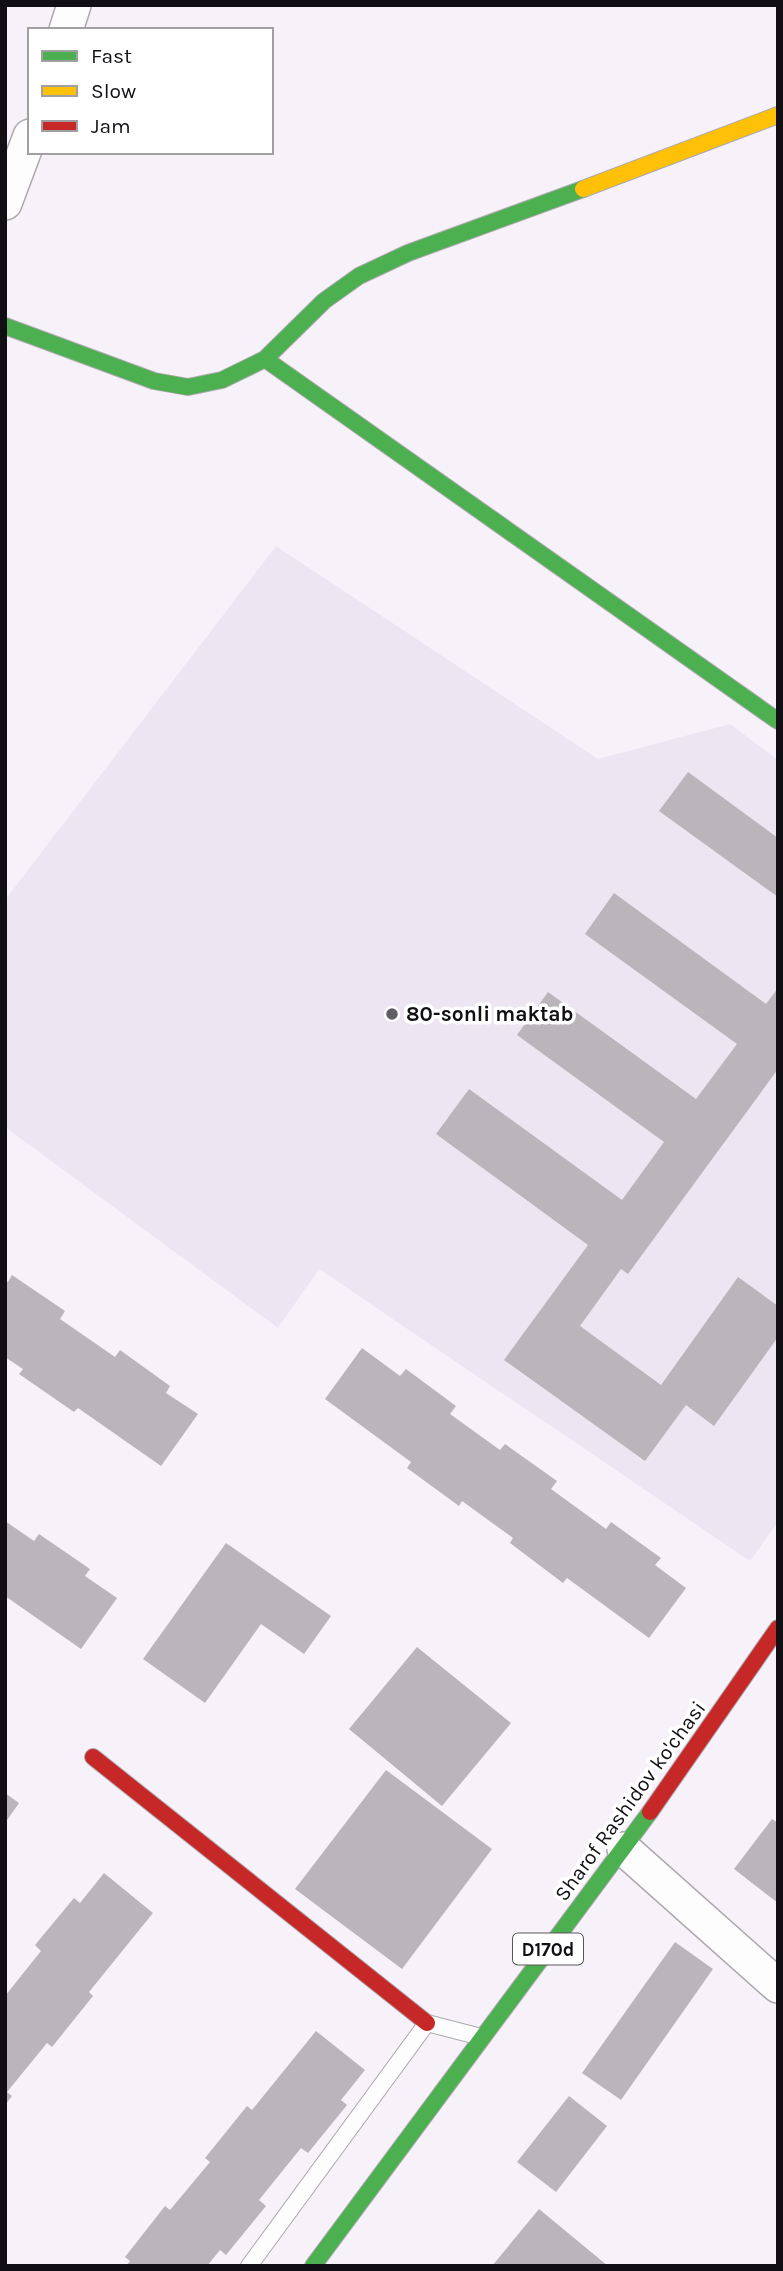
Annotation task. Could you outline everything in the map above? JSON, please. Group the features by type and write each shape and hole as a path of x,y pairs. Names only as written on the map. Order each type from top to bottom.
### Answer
{"street":[{"path":"67,28 74,5"},
{"path":"5,326 154,381 188,387 222,380 265,359 324,301 359,276 408,253 693,149 778,115"},
{"path":"5,203 20,144"},
{"path":"265,359 778,721"},
{"name":"Sharof Rashidov ko'chasi","path":"313,2266 481,2037 624,1849 778,1628"},
{"path":"93,1757 427,2023"},
{"path":"624,1849 778,1986"}],"lane":[{"path":"249,2266 427,2023 481,2037"}],"shaded area":[{"name":"80-sonli maktab","path":"276,546 598,759 730,724 778,760 778,1522 750,1561 319,1269 278,1328 5,1127 5,900"}],"building":[{"path":"688,772 778,838 778,897 659,811"},
{"path":"614,893 766,1004 778,988 778,1069 628,1274 621,1269 580,1326 661,1385 738,1277 778,1306 778,1337 714,1426 686,1405 645,1461 504,1360 588,1245 436,1134 469,1089 622,1200 664,1142 517,1035 548,992 696,1099 737,1044 585,934"},
{"path":"12,1275 65,1311 60,1319 115,1357 120,1350 170,1386 166,1393 198,1414 161,1466 78,1408 74,1412 19,1374 23,1369 5,1357 5,1280 8,1282"},
{"path":"362,1348 400,1376 406,1369 456,1406 450,1414 500,1450 505,1444 557,1481 551,1489 606,1529 611,1522 661,1558 655,1565 686,1588 649,1638 567,1578 563,1583 510,1543 513,1538 462,1501 459,1506 407,1468 411,1462 325,1399"},
{"path":"5,1521 34,1541 39,1534 90,1569 85,1576 117,1598 81,1649 5,1596"},
{"path":"226,1543 331,1616 304,1654 261,1624 205,1703 143,1659"},
{"path":"417,1647 511,1723 442,1806 349,1729"},
{"path":"386,1770 492,1849 402,1969 295,1889"},
{"path":"5,1793 19,1803 5,1823"},
{"path":"772,1819 778,1823 778,1903 734,1869"},
{"path":"104,1873 153,1913 89,1992 93,1996 52,2047 47,2043 7,2092 12,2096 5,2105 5,1996 41,1951 35,1945 74,1898 80,1903"},
{"path":"675,1942 713,1969 621,2100 582,2073"},
{"path":"316,2031 365,2070 341,2100 347,2105 308,2153 301,2148 259,2200 266,2206 226,2255 220,2250 207,2266 126,2266 130,2261 125,2257 165,2206 170,2210 210,2162 205,2158 247,2106 252,2110"},
{"path":"569,2096 607,2126 556,2192 517,2162"},
{"path":"539,2209 608,2266 492,2266"}],"traffic: fast":[{"path":"5,326 154,381 188,387 222,380 265,359 324,301 359,276 408,253 583,189"},
{"path":"265,359 778,721"},
{"path":"313,2266 650,1812"}],"traffic: slow":[{"path":"583,189 778,115"}],"traffic: jam":[{"path":"650,1812 778,1628"},
{"path":"93,1757 427,2023"}],"place":[{"name":"80-sonli maktab","path":"392,1014"}]}
